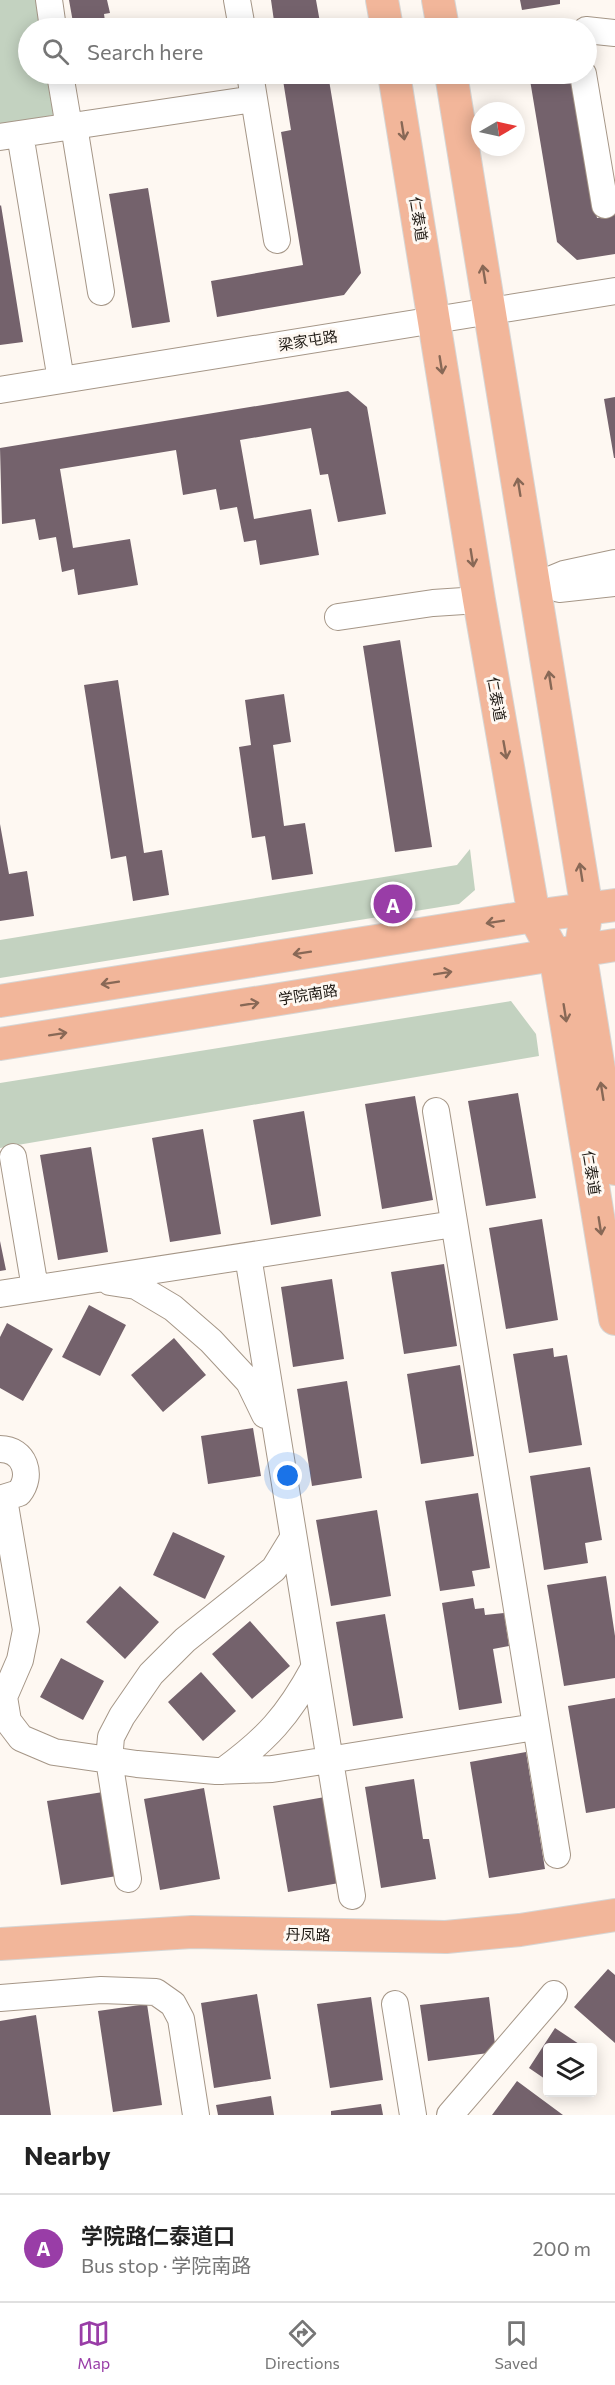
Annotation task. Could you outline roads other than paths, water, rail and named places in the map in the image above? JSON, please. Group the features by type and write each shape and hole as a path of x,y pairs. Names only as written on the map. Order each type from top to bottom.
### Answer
{"main road":[{"path":"382,0 385,18"},
{"path":"438,0 441,18"},
{"name":"仁泰道","path":"396,84 479,600 534,916 567,953 615,1169"},
{"name":"仁泰道","path":"453,84 535,586 601,908 567,953 615,1319"},
{"path":"0,1001 534,916 601,908"},
{"name":"学院南路","path":"0,1044 615,945"},
{"name":"丹凤路","path":"0,1944 192,1932 446,1937 520,1930 615,1915"}],"street":[{"path":"49,0 52,18"},
{"path":"237,0 240,18"},
{"path":"597,31 615,33"},
{"path":"62,84 100,292"},
{"path":"252,84 278,240"},
{"path":"585,84 605,205"},
{"path":"61,380 10,136 254,99"},
{"name":"梁家屯路","path":"0,390 615,291"},
{"path":"535,586 564,574 615,563"},
{"path":"535,586 566,590 615,583"},
{"path":"339,623 433,603 479,600"},
{"path":"436,1111 557,1855"},
{"path":"13,1157 35,1288"},
{"path":"0,1294 454,1224"},
{"path":"248,1256 352,1896"},
{"path":"98,1280 136,1286 173,1308 211,1341 249,1382 278,1442"},
{"path":"0,1449 20,1456 27,1471 24,1487 11,1498 2,1499 26,1630 20,1660 4,1697 8,1721 21,1738 54,1752 109,1760 223,1771 272,1769 535,1727"},
{"path":"128,1879 109,1760 111,1737 122,1716 151,1674 185,1640 274,1569 293,1538"},
{"path":"223,1771 260,1744 294,1705 314,1668"},
{"path":"0,1998 101,1990 156,1992 173,2004 181,2019 196,2115"},
{"path":"450,2115 554,1994"},
{"path":"395,2004 413,2115"}],"place":[{"name":"学院路仁泰道口","path":"393,904"}]}
